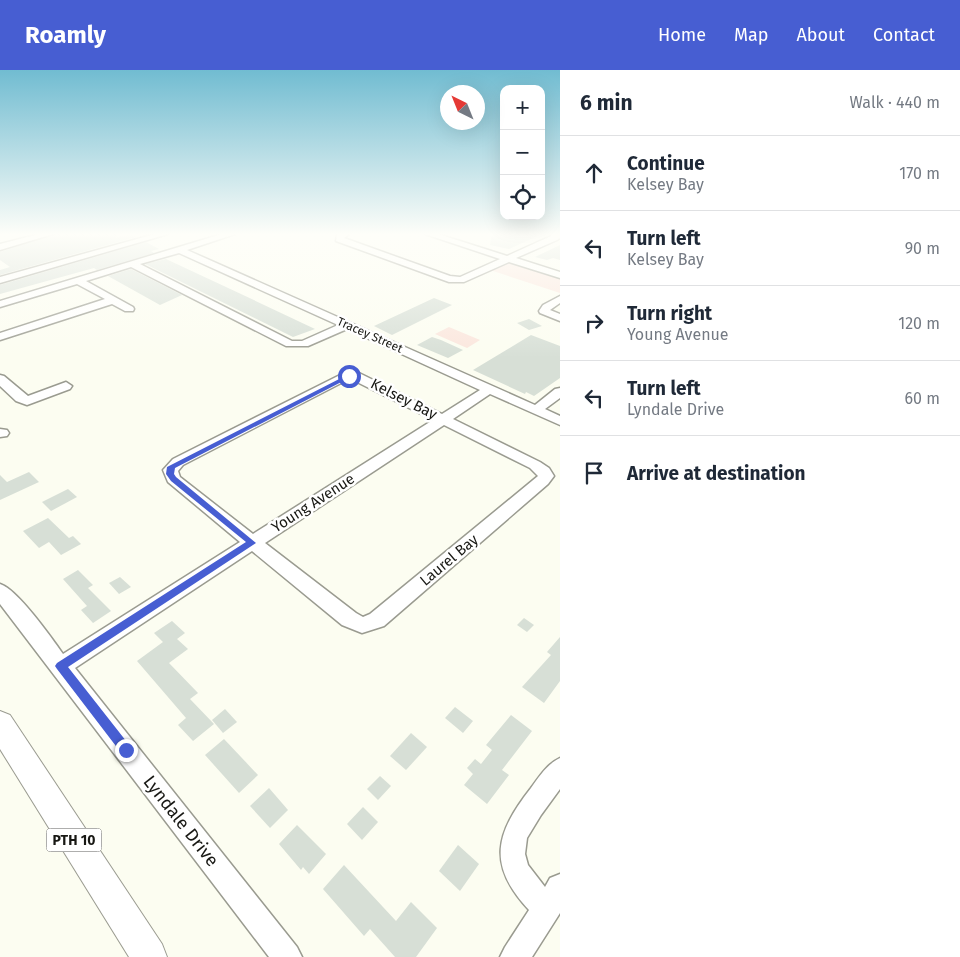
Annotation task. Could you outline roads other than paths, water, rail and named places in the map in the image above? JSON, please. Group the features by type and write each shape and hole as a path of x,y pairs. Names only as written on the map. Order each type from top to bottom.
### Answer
{"main road":[{"name":"PTH 10","path":"0,724 148,957"}],"street":[{"path":"0,280 16,275"},
{"path":"0,304 94,275"},
{"path":"155,275 290,344 304,344 346,325"},
{"name":"Tracey Street","path":"236,275 560,420"},
{"path":"443,275 456,280 473,275"},
{"path":"78,280 129,309"},
{"path":"0,327 102,294"},
{"path":"560,299 547,306 544,311 560,318"},
{"path":"0,338 113,300"},
{"name":"Kelsey Bay","path":"252,543 173,479 170,474 171,467 349,376 362,378 444,419"},
{"path":"0,380 27,401 66,386"},
{"name":"Young Avenue","path":"61,666 490,389"},
{"path":"536,410 560,392"},
{"name":"Laurel Bay","path":"252,543 348,619 362,625 377,620 545,479 546,474 538,467 444,419"},
{"name":"Lyndale Drive","path":"0,592 61,666 288,957"},
{"path":"515,957 553,898 523,884 513,861 515,834 520,823 560,770"}]}
